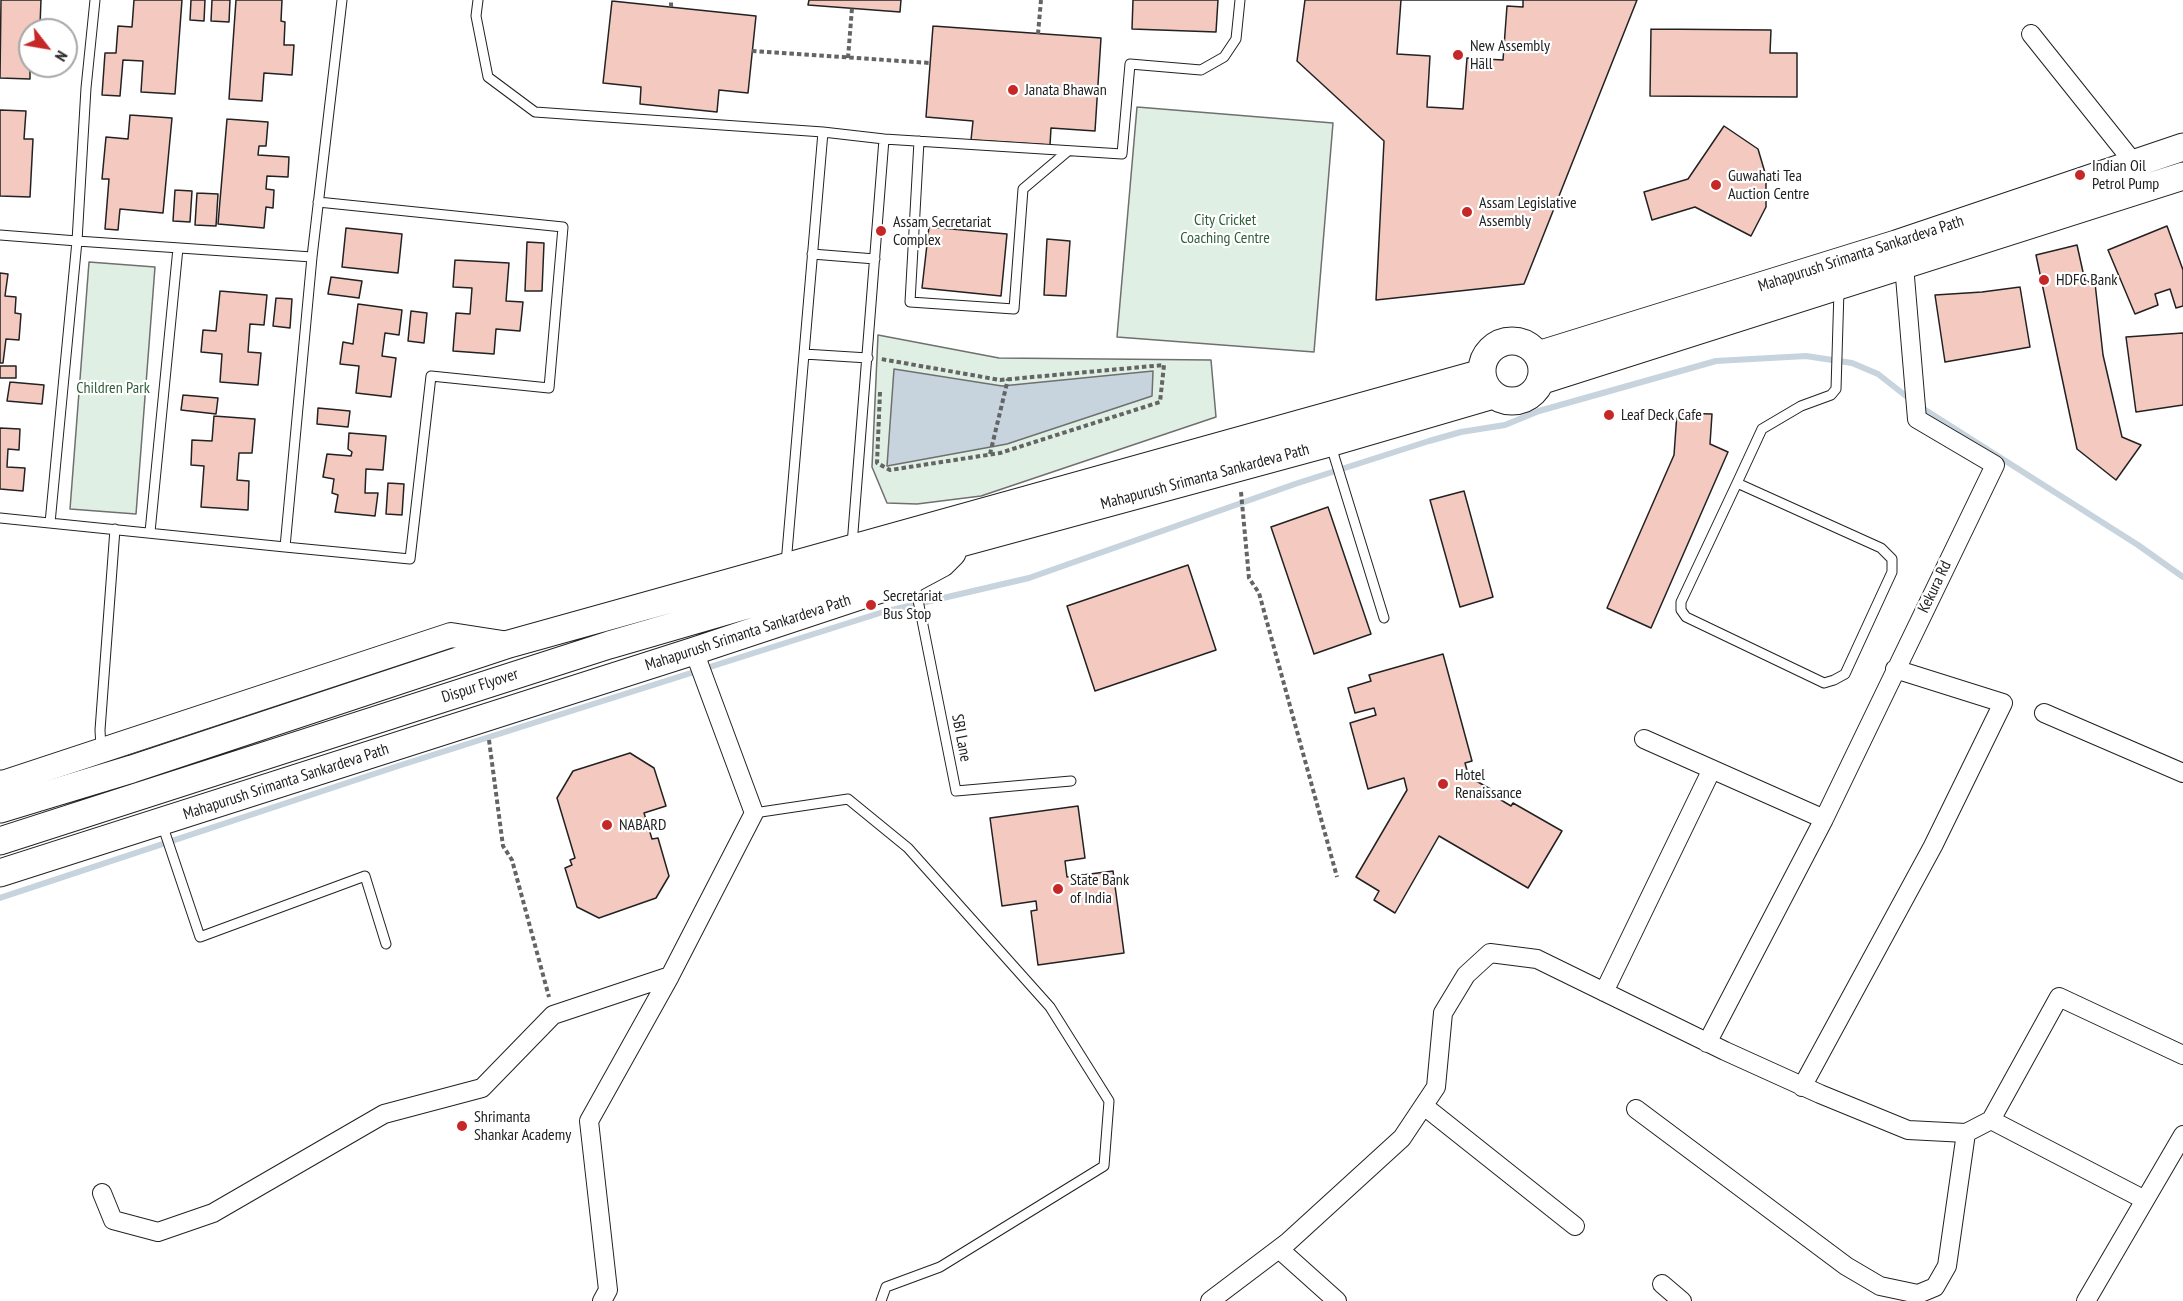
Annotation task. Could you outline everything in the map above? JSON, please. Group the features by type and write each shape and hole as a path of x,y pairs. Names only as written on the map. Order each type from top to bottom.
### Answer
{"main road":[{"name":"Mahapurush Srimanta Sankardeva Path","path":"1539,368 2183,147"},
{"name":"Mahapurush Srimanta Sankardeva Path","path":"1539,368 1838,286 2183,176"},
{"path":"1509,340 1528,345 1539,368 1531,394 1523,399 1502,400 1488,384 1482,368 1490,349 1509,340"},
{"name":"Mahapurush Srimanta Sankardeva Path","path":"0,809 144,765 509,644 787,580 851,548 1488,384"},
{"name":"Mahapurush Srimanta Sankardeva Path","path":"0,873 163,826 916,586 964,542 1332,450 1488,384"},
{"name":"Dispur Flyover","path":"0,841 609,645 787,580 964,542"},
{"path":"0,784 451,635 509,644"},
{"path":"0,784 40,797"}],"street":[{"path":"2031,34 2134,163"},
{"name":"Kekura Rd","path":"1707,1043 1824,819 1995,465 1917,419 1904,265"},
{"path":"602,1301 608,1290 589,1121 670,976 754,813 696,655"},
{"path":"1802,1087 1933,846 2003,703 1895,669"},
{"path":"2044,713 2183,772"},
{"path":"1644,739 1824,819"},
{"path":"1604,992 1712,769"},
{"path":"1210,1301 1280,1249 1402,1138 1436,1087 1443,1013 1466,975 1490,953 1537,959 1802,1087 1908,1130 1966,1133 1991,1120 2059,997 2183,1055"},
{"path":"102,1193 113,1220 158,1232 213,1213 384,1114 483,1088 554,1015 670,976"},
{"path":"1424,1106 1575,1226"},
{"path":"1636,1109 1846,1266 1880,1286 1898,1292 1918,1294 1935,1287 1947,1266 1966,1133"},
{"path":"1991,1120 2145,1200"},
{"path":"2086,1301 2183,1135"},
{"path":"1280,1249 1336,1301"},
{"path":"1662,1284 1682,1301"}],"lane":[{"path":"50,523 77,241 86,88 95,0"},
{"path":"285,547 312,257 342,0"},
{"path":"478,0 477,16 488,77 535,112 823,132 884,139 1122,154 1130,64 1201,70 1224,57 1236,39 1240,0"},
{"path":"787,580 823,132"},
{"path":"851,548 884,139"},
{"path":"919,141 910,302 1014,309 1023,189 1068,151"},
{"path":"0,518 410,559 431,376 549,388 563,226 318,202"},
{"path":"0,235 312,257"},
{"path":"150,532 178,248"},
{"path":"812,254 875,259"},
{"path":"1737,483 1881,548 1892,560 1892,572 1850,664 1845,674 1834,680 1824,682 1686,617 1681,610 1681,602 1762,429 1801,406 1831,395 1836,389 1838,286"},
{"path":"804,354 868,358"},
{"path":"1332,450 1384,618"},
{"path":"102,751 100,730 115,529"},
{"name":"SBI Lane","path":"916,586 956,791 1071,781"},
{"path":"754,813 848,799 908,848 1050,1007 1109,1101 1104,1166 940,1267 886,1287 882,1301"},
{"path":"163,826 200,937 365,876 386,944"}],"path":[{"path":"671,0 671,7"},
{"path":"1038,34 1041,0"},
{"path":"848,58 852,8"},
{"path":"752,51 930,63"},
{"path":"881,370 882,348"},
{"path":"880,382 877,463 890,470 990,454 1160,402 1164,365 1000,380 881,358"},
{"path":"990,454 1008,379"},
{"path":"1241,492 1249,578 1259,593 1336,877"},
{"path":"489,739 503,846 512,860 554,1015"}],"green space":[{"name":"City Cricket Coaching Centre","path":"1137,107 1333,123 1314,352 1117,337"},
{"name":"Children Park","path":"89,262 155,267 136,514 70,509"},
{"path":"878,335 999,358 1211,360 1216,417 981,496 917,504 887,503 872,467"}],"shaded area":[{"path":"894,369 1002,386 1153,371 1152,396 1007,444 887,466"}],"building":[{"path":"1,0 41,0 40,18 18,18 18,78 30,79 0,78"},
{"path":"134,0 182,0 175,94 141,92 143,61 123,60 120,96 102,95 105,53 116,53 118,26 132,27"},
{"path":"191,0 205,0 204,21 190,20"},
{"path":"212,0 230,0 229,22 211,21"},
{"path":"236,0 282,0 281,21 285,22 284,45 294,45 292,75 264,73 262,101 229,99"},
{"path":"809,0 901,0 900,12 808,5"},
{"path":"1133,0 1218,0 1216,32 1132,29"},
{"name":"Assam Legislative Assembly","path":"1305,0 1637,0 1524,284 1376,300 1384,141 1297,61"},
{"name":"New Assembly Hall","path":"1401,0 1523,0 1523,7 1507,6 1503,60 1467,58 1463,109 1427,107 1430,56 1397,54"},
{"path":"612,1 756,16 748,93 719,90 717,112 640,104 641,87 603,83"},
{"name":"Janata Bhawan","path":"933,26 1101,38 1095,131 1051,128 1050,145 971,140 973,121 926,117"},
{"path":"1651,29 1771,30 1770,53 1797,53 1797,97 1650,96"},
{"path":"0,110 26,111 24,139 33,139 30,197 0,196"},
{"path":"130,115 172,118 163,213 120,209 118,230 105,229 109,179 102,179 106,137 128,139"},
{"path":"227,119 268,122 266,146 259,146 258,155 289,157 288,177 267,176 266,189 274,190 273,208 266,207 264,228 218,224"},
{"name":"Guwahati Tea Auction Centre","path":"1724,126 1758,149 1766,176 1766,207 1751,236 1695,207 1652,220 1644,192 1688,179"},
{"path":"175,190 192,191 190,222 173,221"},
{"path":"197,193 218,194 216,226 195,225"},
{"path":"2167,226 2183,270 2183,306 2176,308 2170,289 2155,294 2158,305 2135,314 2108,250"},
{"path":"929,227 1007,234 1001,296 922,288"},
{"path":"346,228 402,234 398,273 342,267"},
{"path":"1047,239 1070,241 1066,296 1044,295"},
{"path":"527,242 544,243 542,291 525,291"},
{"path":"2077,245 2085,281 2095,283 2103,355 2122,437 2141,445 2116,480 2077,449 2036,255"},
{"path":"455,260 509,263 506,301 523,302 520,331 496,329 494,354 453,351 456,313 470,314 472,288 453,287"},
{"path":"0,273 8,274 5,296 16,297 15,313 21,314 19,340 6,339 3,363 0,363"},
{"path":"331,277 362,281 359,298 328,294"},
{"path":"2020,287 2030,347 1945,362 1935,295"},
{"path":"220,291 267,295 264,325 250,324 248,352 261,353 258,385 220,382 222,354 201,352 203,330 216,331"},
{"path":"276,298 292,299 290,328 273,326"},
{"path":"358,304 402,310 399,335 385,333 382,356 396,358 391,397 356,393 359,366 340,364 343,342 353,344"},
{"path":"411,311 427,313 424,343 408,341"},
{"path":"2183,333 2183,405 2136,412 2126,337"},
{"path":"0,366 16,366 16,378 0,378"},
{"path":"10,382 44,385 42,404 7,401"},
{"path":"183,395 218,398 216,414 181,410"},
{"path":"318,408 350,411 348,427 317,424"},
{"path":"1677,413 1712,414 1710,444 1728,452 1651,628 1607,608 1674,455"},
{"path":"214,416 255,419 252,453 239,453 237,480 249,481 248,510 201,507 204,466 191,465 192,440 212,441"},
{"path":"0,428 20,429 19,450 8,449 7,467 25,468 23,491 0,489"},
{"path":"349,433 386,436 383,470 366,469 365,493 378,493 375,516 335,512 338,495 332,493 334,479 323,477 327,454 351,456 352,452 348,449"},
{"path":"388,483 404,484 402,515 386,514"},
{"path":"1464,491 1493,597 1460,607 1430,500"},
{"path":"1328,507 1371,634 1314,654 1271,527"},
{"path":"1188,565 1216,650 1095,691 1067,606"},
{"name":"Hotel Renaissance","path":"1443,654 1472,761 1465,763 1469,777 1503,796 1501,800 1511,806 1513,803 1562,831 1528,888 1439,836 1395,913 1374,900 1379,891 1356,877 1407,790 1404,778 1368,789 1350,723 1376,715 1374,708 1355,713 1348,688 1371,681 1369,675"},
{"name":"NABARD","path":"630,753 654,768 666,806 644,813 652,839 658,838 669,876 656,898 599,918 577,907 565,868 572,865 570,860 575,858 557,798 573,771"},
{"name":"State Bank of India","path":"1078,806 1085,858 1065,861 1067,877 1113,871 1124,953 1038,965 1031,911 1037,910 1036,901 1002,906 990,818"}],"waterway":[{"path":"0,898 398,766 883,612 1029,578 1295,484 1429,441 1461,432 1505,425 1539,411 1716,361 1806,356 1852,363 1878,374 1911,400"},
{"path":"1919,406 2138,545 2183,577"}],"place":[{"name":"New Assembly Hall","path":"1458,55"},
{"name":"Janata Bhawan","path":"1013,90"},
{"name":"Indian Oil Petrol Pump","path":"2080,175"},
{"name":"Guwahati Tea Auction Centre","path":"1716,185"},
{"name":"Assam Legislative Assembly","path":"1467,212"},
{"name":"Assam Secretariat Complex","path":"881,231"},
{"name":"HDFC Bank","path":"2044,280"},
{"name":"Leaf Deck Cafe","path":"1609,415"},
{"name":"Secretariat Bus Stop","path":"871,605"},
{"name":"Hotel Renaissance","path":"1443,784"},
{"name":"NABARD","path":"607,825"},
{"name":"State Bank of India","path":"1058,889"},
{"name":"Shrimanta Shankar Academy","path":"462,1126"}]}
